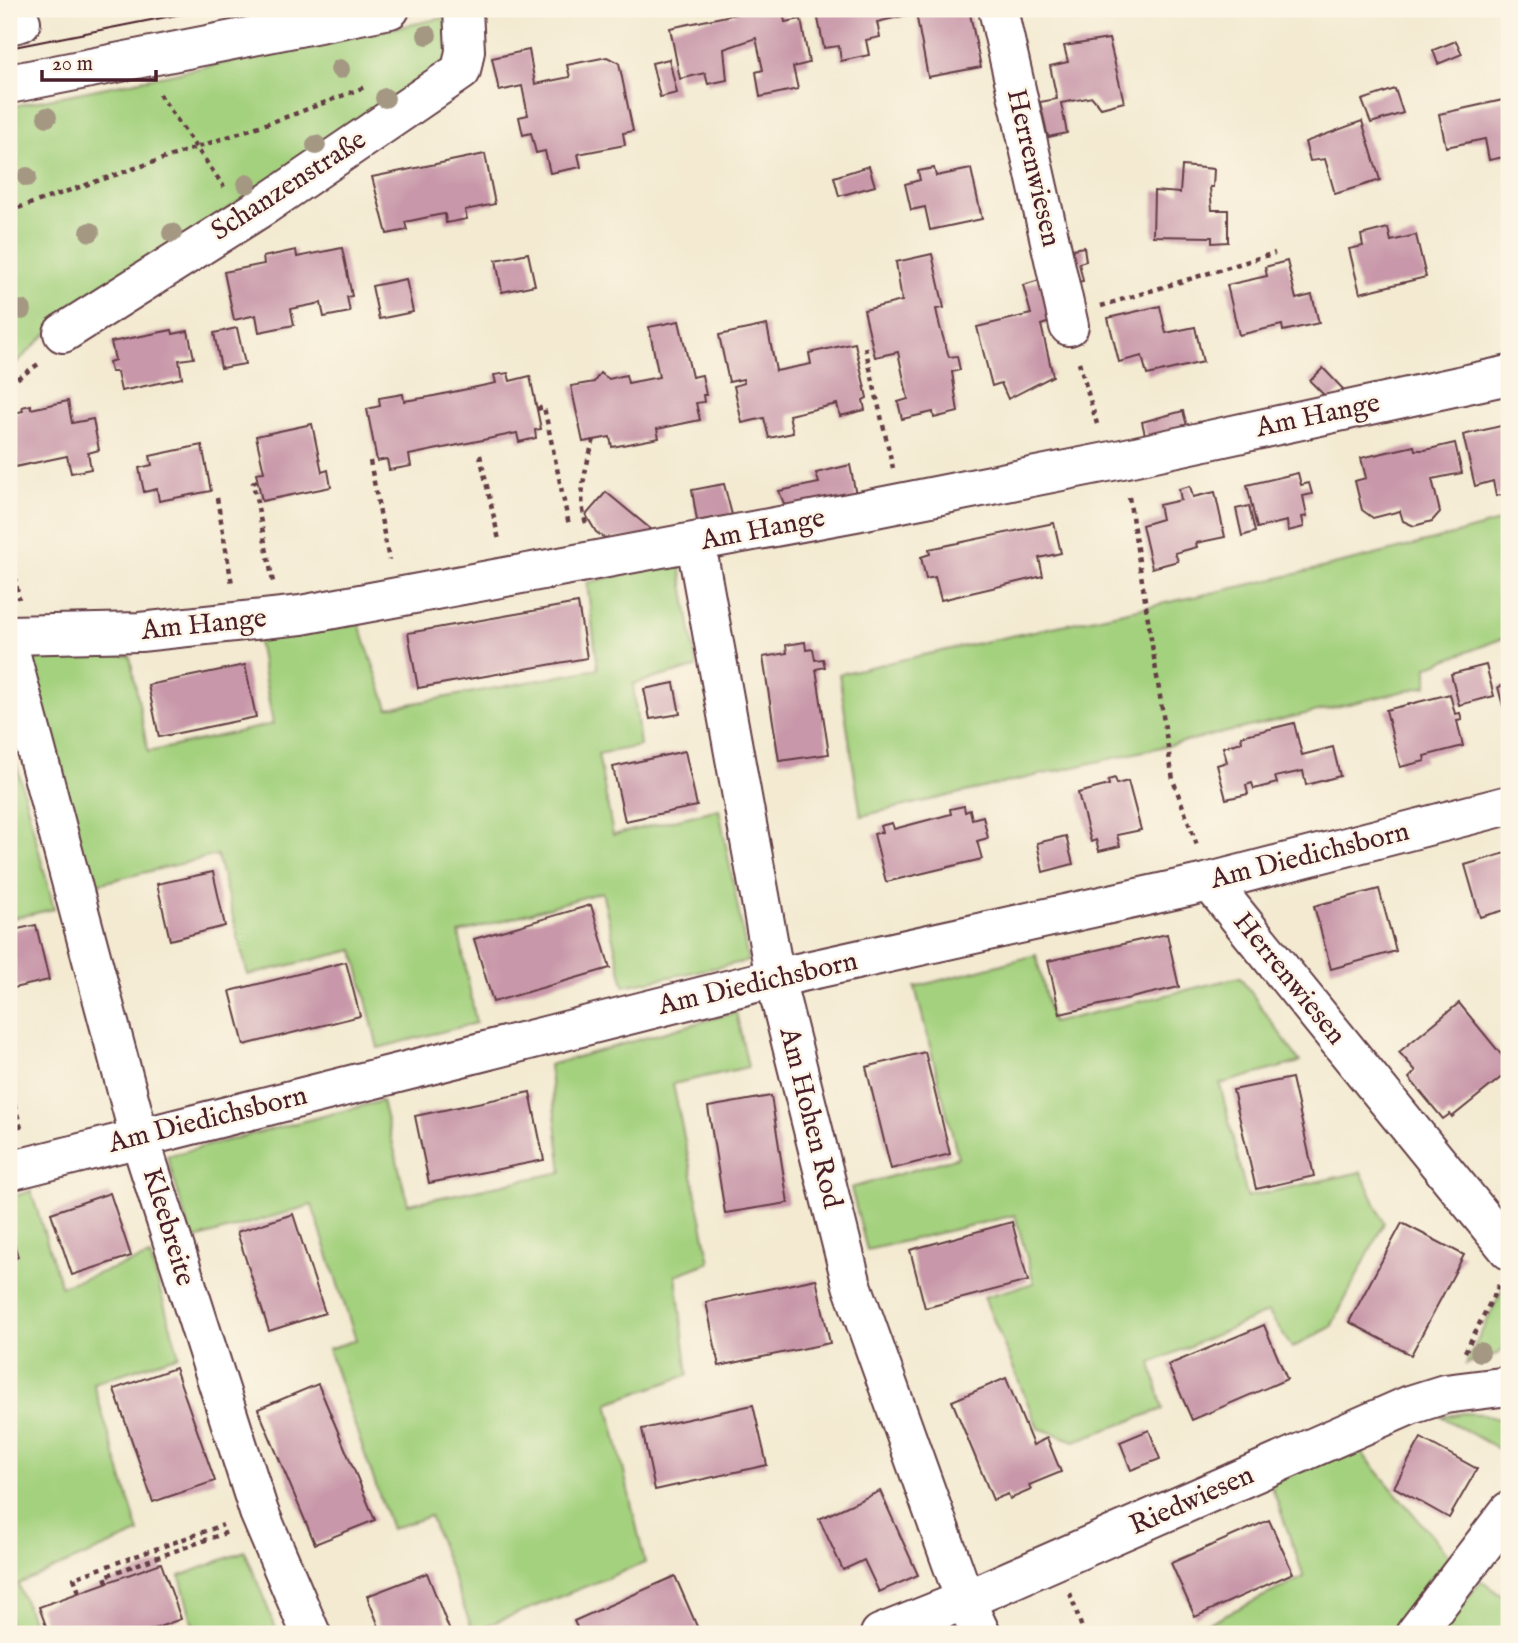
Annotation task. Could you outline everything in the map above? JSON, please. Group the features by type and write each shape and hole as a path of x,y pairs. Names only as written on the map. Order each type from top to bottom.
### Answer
{"street":[{"path":"9,84 390,9"},
{"name":"Schanzenstraße","path":"63,333 244,217 461,71 465,51 463,9"},
{"name":"Herrenwiesen","path":"998,9 1068,320"},
{"name":"Am Hange","path":"15,639 140,632 280,617 508,578 696,544 1122,459 1509,375"},
{"name":"Am Hohen Rod","path":"696,544 775,978 852,1285 965,1600 981,1634"},
{"name":"Kleebreite","path":"15,639 139,1136 260,1516 311,1634"},
{"name":"Am Diedichsborn","path":"20,1168 775,978 1210,882 1509,805"},
{"name":"Herrenwiesen","path":"1210,882 1506,1263"},
{"name":"Riedwiesen","path":"880,1634 965,1600 1410,1405 1445,1394 1509,1386"},
{"path":"1415,1634 1509,1511"}],"path":[{"path":"9,211 196,145 292,115 377,81"},
{"path":"151,84 244,217"},
{"path":"1068,320 1275,253"},
{"path":"865,347 892,466"},
{"path":"1082,374 1090,403"},
{"path":"537,409 544,407 578,565"},
{"path":"581,508 586,465 594,439"},
{"path":"480,456 508,578"},
{"path":"1122,459 1173,780 1210,882"},
{"path":"370,461 397,597"},
{"path":"257,481 253,483 280,617"},
{"path":"216,498 239,621"},
{"path":"9,547 15,639"},
{"path":"9,1085 20,1168"},
{"path":"1445,1394 1506,1263"},
{"path":"107,1582 105,1576 260,1516"},
{"path":"79,1592 74,1578 260,1516"}],"green space":[{"path":"458,15 460,51 55,326 9,370 9,107"},
{"path":"1509,519 1509,636 1427,667 1427,686 861,816 839,674 1343,563"},
{"path":"679,560 697,667 633,684 640,746 598,754 613,835 719,809 748,961 624,986 602,892 459,933 476,1023 378,1048 354,950 248,975 217,855 89,886 30,655 130,656 148,752 273,724 258,641 357,618 388,708 598,669 587,583"},
{"path":"9,736 54,909 9,919"},
{"path":"1036,955 1052,1023 1240,977 1300,1062 1220,1084 1247,1197 1361,1172 1384,1223 1331,1327 1292,1348 1268,1312 1151,1363 1163,1409 1075,1441 1038,1428 984,1297 1034,1283 1015,1215 867,1250 851,1188 958,1157 915,987"},
{"path":"736,1012 748,1067 673,1084 710,1262 676,1275 688,1375 608,1403 645,1563 473,1631 430,1516 391,1529 328,1349 356,1340 312,1205 192,1240 167,1156 382,1101 408,1204 562,1172 549,1065"},
{"path":"31,1191 61,1286 150,1256 179,1355 93,1383 139,1533 18,1584 37,1634 9,1634 9,1198"},
{"path":"1506,1282 1509,1286 1509,1343 1498,1354 1466,1364"},
{"path":"1462,1413 1481,1414 1509,1422 1509,1455 1442,1417"},
{"path":"1356,1446 1449,1556 1389,1634 1185,1634 1304,1577 1271,1484"},
{"path":"245,1551 278,1634 169,1634 193,1625 180,1576"},
{"path":"1481,1581 1509,1601 1509,1634 1438,1634"}],"building":[{"path":"734,9 782,9 785,22 801,19 809,63 793,67 798,89 760,97 756,72 763,70 756,38 724,49 727,80 708,84 705,73 680,79 670,28 736,14"},
{"path":"816,9 969,9 981,67 928,77 916,13 877,22 880,37 866,40 869,55 841,61 839,46 824,48"},
{"path":"1109,39 1124,102 1101,108 1092,97 1061,103 1067,133 1048,137 1040,102 1057,99 1050,66 1068,62 1064,46"},
{"path":"1456,41 1462,54 1438,64 1433,50"},
{"path":"529,50 535,84 570,77 567,65 607,57 619,63 633,131 623,133 625,145 578,154 581,167 550,173 545,151 536,153 531,133 523,135 519,117 528,115 522,86 499,91 492,58"},
{"path":"669,59 677,93 660,97 652,63"},
{"path":"1395,89 1403,113 1371,123 1362,100"},
{"path":"1503,100 1509,116 1509,156 1489,160 1485,139 1446,147 1439,114"},
{"path":"1362,121 1380,180 1335,194 1325,159 1310,161 1305,142"},
{"path":"485,154 495,204 465,210 467,219 446,223 445,214 438,215 405,222 407,230 387,234 372,177"},
{"path":"869,166 875,186 839,196 834,177"},
{"path":"1182,166 1214,169 1213,187 1210,187 1212,210 1228,210 1228,242 1212,243 1212,237 1153,236 1154,191 1180,193"},
{"path":"934,168 936,176 971,169 982,219 930,230 925,207 911,210 905,184 920,180 918,171"},
{"path":"1388,228 1391,241 1416,235 1426,277 1360,293 1349,249 1363,246 1361,235"},
{"path":"1084,247 1086,261 1079,263 1083,281 1068,284 1061,251"},
{"path":"342,248 352,296 347,297 350,312 324,317 321,303 291,309 294,325 259,332 256,315 234,320 224,272 264,264 263,257 296,250 297,257"},
{"path":"528,253 535,285 502,292 496,260"},
{"path":"932,254 944,308 936,309 940,327 949,357 957,356 960,370 952,372 958,412 934,418 933,412 902,419 898,402 908,399 898,352 875,357 864,310 902,301 896,262"},
{"path":"1287,261 1296,299 1312,295 1319,323 1283,331 1282,325 1239,335 1227,285 1267,276 1265,267"},
{"path":"406,279 413,312 379,319 372,286"},
{"path":"1043,279 1053,321 1041,325 1053,376 1008,399 1001,383 992,386 977,327 1031,314 1023,285"},
{"path":"1160,306 1166,333 1195,327 1203,362 1147,375 1142,356 1119,362 1108,318"},
{"path":"679,321 692,377 702,375 706,395 703,395 704,402 696,403 700,420 657,429 659,438 612,447 610,437 583,442 571,386 594,382 600,373 609,379 626,375 628,383 659,377 649,327"},
{"path":"767,325 776,371 811,364 809,353 855,343 867,398 863,400 865,410 840,416 837,404 789,415 793,433 769,438 764,418 742,423 734,386 744,383 743,379 729,382 719,335"},
{"path":"237,328 245,364 221,368 214,333"},
{"path":"172,330 173,334 188,331 194,358 179,360 182,378 121,391 117,372 111,372 109,362 115,360 111,342"},
{"path":"1323,368 1343,389 1330,401 1310,381"},
{"path":"508,373 510,381 530,376 541,429 535,430 536,438 519,442 517,433 409,455 411,466 389,470 387,459 377,461 367,409 380,406 379,398 403,394 404,401 429,397 496,383 494,375"},
{"path":"68,401 72,423 93,419 99,450 88,453 91,469 71,473 67,456 15,467 9,435 9,414 23,411 22,407 31,405 31,409"},
{"path":"1183,411 1189,433 1147,443 1142,422"},
{"path":"312,424 322,472 328,470 331,487 262,501 256,473 264,472 256,436"},
{"path":"1509,424 1509,493 1496,496 1493,481 1475,486 1463,435"},
{"path":"1455,443 1462,473 1432,479 1440,512 1432,521 1414,526 1403,521 1400,511 1373,518 1362,510 1355,481 1366,478 1361,458 1414,446 1415,450 1425,450"},
{"path":"202,445 211,491 159,501 157,489 144,492 139,468 152,465 150,456"},
{"path":"850,465 857,500 788,514 779,491 819,483 816,473"},
{"path":"1298,473 1301,485 1309,483 1312,494 1303,496 1307,516 1302,517 1304,527 1288,531 1287,521 1257,528 1247,485"},
{"path":"724,484 732,515 697,521 692,490"},
{"path":"1190,486 1193,497 1215,492 1225,537 1196,543 1197,547 1175,553 1178,561 1152,568 1142,525 1162,519 1159,505 1181,500 1179,489"},
{"path":"606,492 659,536 606,539 596,532 586,515"},
{"path":"1249,506 1255,532 1242,536 1236,509"},
{"path":"1054,523 1061,553 1039,558 1043,576 941,600 935,577 926,579 921,557 930,554 929,549"},
{"path":"578,603 587,658 418,688 408,633"},
{"path":"805,642 806,650 813,649 815,660 823,659 825,667 816,669 829,754 779,761 763,657 787,653 786,645"},
{"path":"245,665 256,717 159,737 148,685"},
{"path":"1486,665 1494,696 1459,705 1451,674"},
{"path":"674,683 680,714 650,719 644,689"},
{"path":"1509,684 1509,724 1508,725 1498,687"},
{"path":"1450,694 1455,714 1460,713 1462,720 1457,721 1463,746 1424,756 1425,761 1400,767 1386,710"},
{"path":"1294,723 1302,755 1333,747 1340,776 1306,785 1303,771 1275,777 1277,783 1254,789 1252,783 1246,785 1248,794 1226,799 1217,765 1227,762 1223,747 1242,742 1241,736"},
{"path":"685,751 697,806 625,821 613,767"},
{"path":"1115,778 1117,784 1128,781 1141,830 1117,835 1120,846 1099,851 1096,840 1091,842 1078,793 1109,785 1108,780"},
{"path":"964,806 965,812 970,810 972,819 983,816 988,838 977,841 982,859 886,882 874,834 882,832 880,826 892,823 894,829 951,814 950,809"},
{"path":"1066,836 1073,864 1043,872 1037,843"},
{"path":"1509,852 1509,909 1480,917 1465,865"},
{"path":"213,872 225,926 170,940 157,884"},
{"path":"1379,889 1396,951 1331,969 1314,906"},
{"path":"591,905 610,968 493,1002 474,939"},
{"path":"36,925 49,980 9,989 9,931"},
{"path":"1167,934 1179,987 1060,1014 1048,961"},
{"path":"346,962 360,1016 244,1045 230,991"},
{"path":"1459,1003 1509,1064 1509,1071 1452,1117 1450,1114 1443,1119 1409,1078 1416,1071 1399,1052"},
{"path":"925,1052 950,1154 891,1169 866,1067"},
{"path":"1292,1078 1314,1176 1256,1189 1233,1090"},
{"path":"530,1092 544,1160 429,1183 415,1116"},
{"path":"771,1096 788,1203 725,1213 708,1107"},
{"path":"110,1193 131,1256 72,1275 51,1213"},
{"path":"293,1214 325,1313 269,1331 237,1232"},
{"path":"1012,1222 1028,1281 925,1308 910,1250"},
{"path":"1402,1223 1464,1255 1411,1355 1349,1322"},
{"path":"9,1225 18,1257 9,1260"},
{"path":"816,1279 830,1343 719,1366 706,1302"},
{"path":"1264,1325 1287,1379 1192,1420 1168,1365"},
{"path":"175,1368 215,1481 153,1502 114,1389"},
{"path":"1006,1378 1033,1445 1047,1438 1061,1472 1029,1485 1031,1490 1010,1499 1008,1494 993,1500 952,1401"},
{"path":"318,1384 375,1520 315,1544 258,1409"},
{"path":"753,1405 767,1465 655,1490 642,1429"},
{"path":"1149,1430 1160,1459 1131,1470 1120,1442"},
{"path":"1421,1438 1477,1469 1449,1518 1394,1487"},
{"path":"880,1491 918,1575 879,1592 864,1560 843,1570 819,1519"},
{"path":"1269,1520 1293,1573 1195,1617 1171,1563"},
{"path":"161,1563 181,1619 140,1634 49,1634 39,1607"},
{"path":"427,1573 451,1634 382,1634 367,1596"},
{"path":"675,1576 699,1631 692,1634 580,1634 574,1621"}],"tram line":[{"path":"9,48 207,9"}]}
